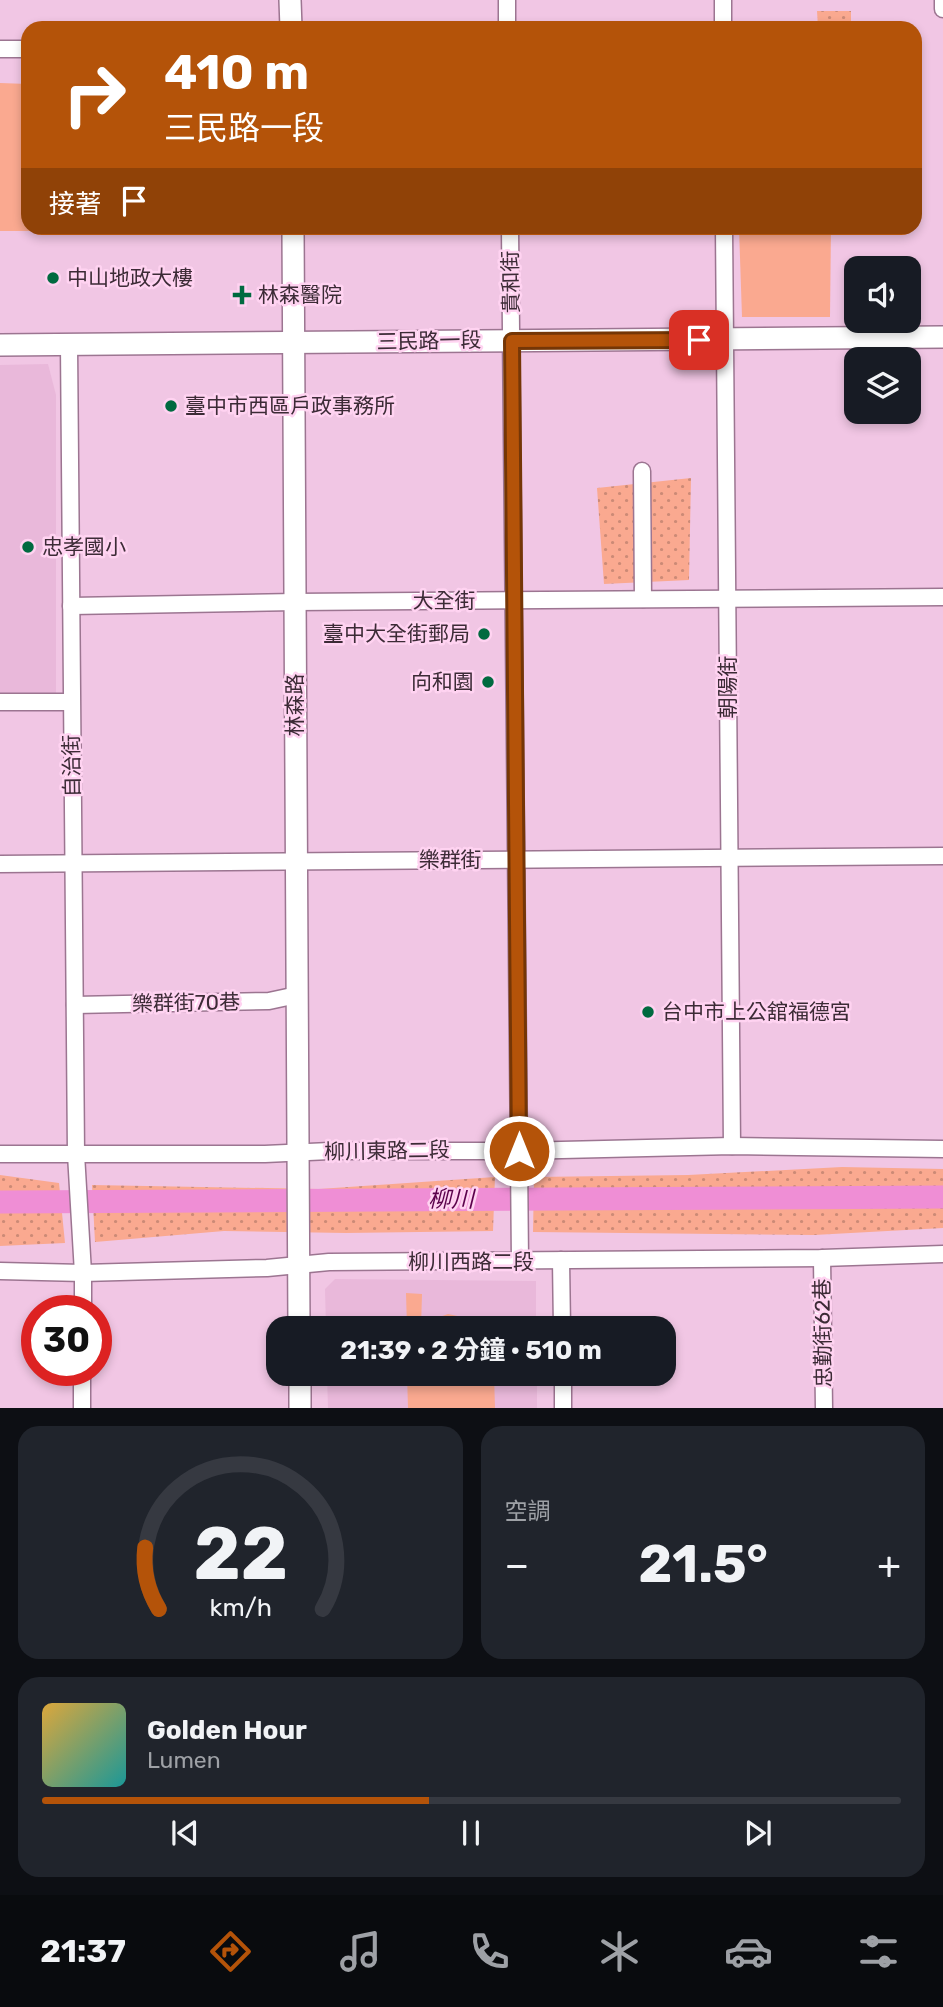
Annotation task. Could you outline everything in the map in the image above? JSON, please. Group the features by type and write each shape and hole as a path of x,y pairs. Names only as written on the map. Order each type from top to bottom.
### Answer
{"main road":[{"path":"290,0 291,21"},
{"name":"林森路","path":"293,235 296,342 299,1265"},
{"name":"三民路一段","path":"0,345 943,337"},
{"path":"299,1265 299,1316"},
{"path":"300,1386 300,1408"}],"street":[{"path":"507,0 507,21"},
{"path":"723,0 723,21"},
{"path":"943,0 943,9"},
{"path":"0,49 21,49"},
{"name":"貴和街","path":"510,235 520,1262"},
{"name":"朝陽街","path":"724,235 732,1146"},
{"name":"自治街","path":"69,345 76,1154 83,1273"},
{"path":"642,471 643,600"},
{"name":"大全街","path":"71,606 943,597"},
{"path":"0,702 71,702"},
{"name":"樂群街","path":"0,864 943,856"},
{"name":"樂群街70巷","path":"75,1004 269,1002 298,995"},
{"name":"柳川東路二段","path":"0,1154 519,1151 732,1146 943,1149"},
{"name":"柳川西路二段","path":"0,1271 83,1273 267,1268 329,1262 520,1262 943,1254"},
{"name":"忠勤街62巷","path":"822,1258 824,1408"},
{"path":"561,1260 562,1316"},
{"path":"83,1273 83,1295"},
{"path":"82,1386 82,1408"},
{"path":"563,1386 563,1408"}],"shaded area":[{"path":"817,11 851,11 851,21 818,21"},
{"path":"0,83 21,84 21,231 0,231"},
{"path":"739,235 831,235 830,317 742,317"},
{"name":"忠孝國小","path":"48,364 56,395 56,700 0,701 0,365"},
{"path":"691,478 689,580 604,584 597,488"},
{"path":"842,1167 943,1169 943,1228 814,1235 533,1232 534,1177 688,1175"},
{"path":"0,1175 59,1183 65,1243 0,1246"},
{"path":"495,1177 493,1231 224,1231 95,1242 92,1185 319,1189"},
{"path":"335,1279 536,1281 536,1316 326,1316 325,1289"},
{"path":"406,1293 422,1294 421,1316 407,1316"},
{"path":"327,1386 537,1386 537,1408 328,1408"},
{"path":"407,1386 494,1386 495,1408 408,1408"}],"waterway":[{"name":"柳川","path":"0,1202 943,1197"}],"place":[{"name":"中山地政大樓","path":"53,278"},
{"name":"林森醫院","path":"242,295"},
{"name":"臺中市西區戶政事務所","path":"171,406"},
{"name":"忠孝國小","path":"28,547"},
{"name":"臺中大全街郵局","path":"484,634"},
{"name":"向和園","path":"488,682"},
{"name":"台中市上公舘福德宮","path":"648,1012"}],"route":[{"path":"519,1151 512,341 699,340"}]}
